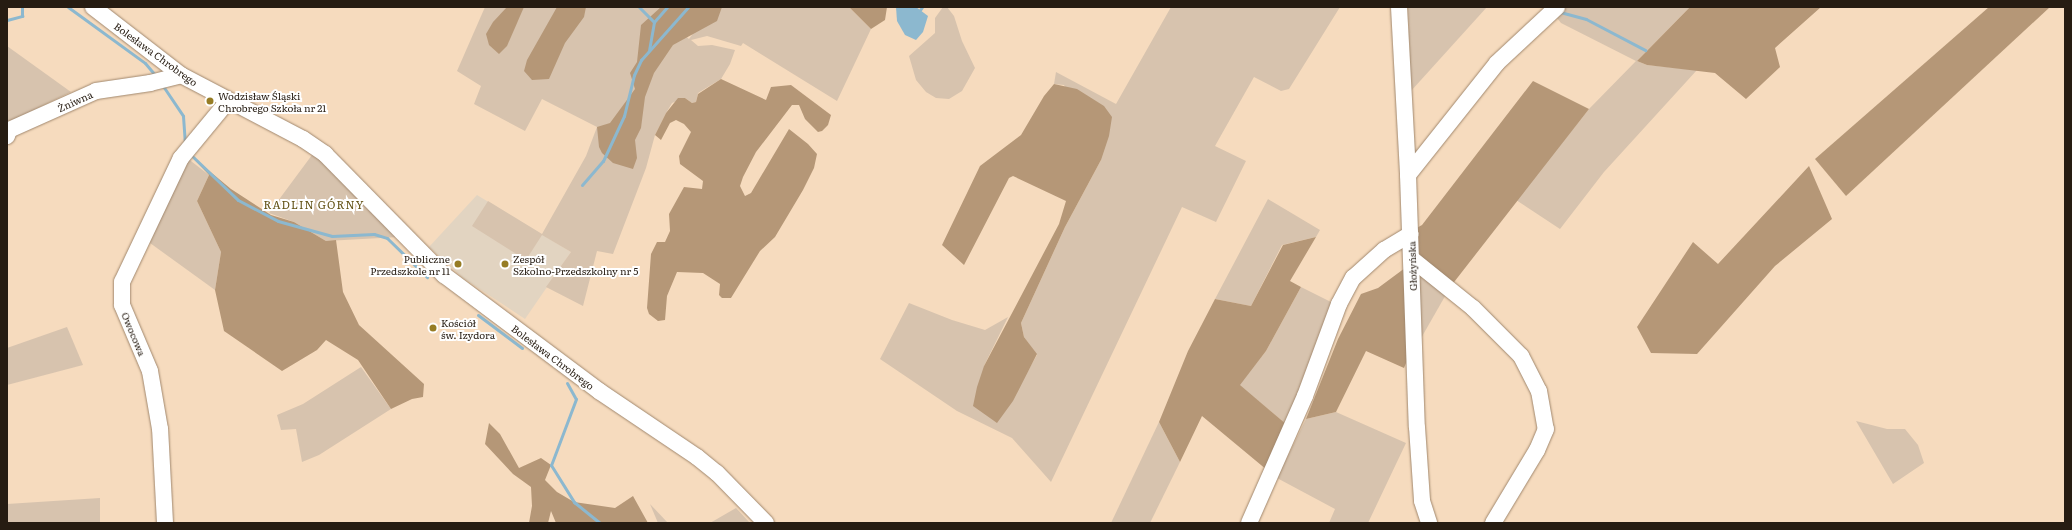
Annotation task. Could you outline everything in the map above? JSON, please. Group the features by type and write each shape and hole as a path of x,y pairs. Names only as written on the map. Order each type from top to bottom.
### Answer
{"street":[{"name":"Bolesława Chrobrego","path":"93,7 181,75 303,139 325,154 444,275 599,391 717,473 766,523"},
{"name":"Głożyńska","path":"1399,7 1411,234 1418,449 1422,501 1429,523"},
{"path":"1408,175 1497,63 1558,7"},
{"name":"Żniwna","path":"7,136 10,130 96,91 157,82 181,75"},
{"name":"Owocowa","path":"165,523 160,429 150,371 122,305 122,282 181,158 228,101"},
{"path":"1249,523 1305,396 1339,304 1353,278 1384,250 1411,234"},
{"path":"1412,259 1473,308 1521,356 1540,391 1546,429 1538,450 1493,523"}],"shaded area":[{"path":"485,7 683,7 682,33 689,39 712,7 849,7 871,29 837,101 743,43 741,46 707,36 691,40 698,46 712,45 735,50 730,64 721,79 698,93 696,102 692,103 685,98 672,103 655,135 646,168 613,254 597,251 583,306 546,287 571,252 542,235 526,260 472,226 488,201 542,234 586,156 597,127 542,99 525,131 474,104 481,86 457,71"},
{"path":"507,7 524,7 507,46 499,54 489,45 486,34 493,22"},
{"path":"557,7 586,7 584,17 565,43 549,79 532,80 524,71 527,60"},
{"path":"661,7 722,7 717,21 673,45 654,73 645,97 641,128 635,140 637,158 633,169 613,163 602,153 599,147 597,127 610,123 635,89 630,73 637,62 641,25"},
{"path":"849,7 887,7 885,20 871,29"},
{"path":"943,7 947,7 954,16 962,41 975,68 962,91 949,99 936,98 926,92 916,80 909,56 935,33 935,18"},
{"path":"1171,7 1340,7 1289,89 1281,91 1254,77 1215,146 1246,161 1216,222 1182,207 1051,482 1012,438 957,411 880,359 909,303 952,320 985,330 1008,317 984,366 1026,374 1037,355 1024,337 1021,323 1065,227 1101,160 1064,85 1054,84 1056,72 1116,104"},
{"path":"1408,7 1487,7 1411,91"},
{"path":"1548,7 1690,7 1637,61 1647,65 1697,70 1604,172 1560,229 1516,200 1589,109 1636,61 1561,23"},
{"path":"1690,7 1821,7 1775,48 1780,67 1746,99 1715,73 1647,65 1637,61"},
{"path":"1989,7 2050,7 1846,196 1815,159"},
{"path":"7,46 71,92 7,123"},
{"path":"721,79 766,100 771,87 791,85 831,115 828,125 822,131 818,132 805,119 799,105 792,105 756,152 740,186 745,196 751,193 789,129 808,144 817,154 814,168 803,190 775,237 760,251 731,298 722,298 719,295 720,284 703,273 677,272 667,296 665,320 658,321 649,314 647,308 651,254 657,242 665,242 670,231 669,214 684,187 702,189 703,181 680,164 679,156 691,132 684,124 676,120 670,123 661,140 655,135 666,113 678,98 685,98 692,103 696,102 698,94"},
{"path":"1533,81 1589,109 1451,286 1417,256 1415,229 1422,225"},
{"path":"1054,84 1077,89 1104,106 1112,117 1109,136 1101,160 1065,227 1021,323 1024,337 1037,354 1013,401 997,423 973,406 977,387 984,366 1059,224 1066,201 1013,176 1009,178 964,265 942,245 980,166 1021,135 1044,96"},
{"path":"189,154 231,189 271,215 294,222 326,241 336,240 343,292 359,325 424,384 423,397 412,399 391,409 358,360 326,340 317,350 282,371 224,331 215,290 221,252 197,201 209,175"},
{"path":"312,155 345,176 399,237 326,241 294,222 269,213"},
{"path":"187,158 209,175 197,201 221,252 215,290 150,243"},
{"path":"1809,166 1832,219 1775,266 1697,354 1651,353 1637,327 1693,242 1718,264"},
{"name":"Zespół Szkolno-Przedszkolny nr 5","path":"477,195 571,252 525,319 463,278 429,247"},
{"path":"1268,199 1320,230 1316,237 1282,245 1251,306 1215,299"},
{"path":"1316,237 1290,281 1301,287 1266,351 1240,385 1286,424 1267,470 1202,416 1180,462 1159,422 1188,351 1215,299 1251,306 1283,245"},
{"path":"1405,268 1408,358 1404,368 1366,351 1336,412 1306,419 1338,339 1361,294 1378,288"},
{"path":"1416,271 1448,291 1420,340"},
{"path":"1301,287 1331,302 1286,424 1239,385 1266,351"},
{"path":"67,327 83,365 7,385 7,348"},
{"path":"361,367 391,409 319,455 302,462 296,429 281,430 277,415 303,404"},
{"path":"1336,412 1406,443 1368,523 1329,523 1335,509 1277,478 1306,419"},
{"path":"1856,421 1887,429 1905,429 1918,445 1924,463 1893,484"},
{"path":"1159,422 1180,462 1150,523 1111,523"},
{"path":"489,423 500,434 519,468 541,458 551,465 545,480 557,492 574,502 615,508 633,496 648,523 556,523 551,511 548,523 529,523 532,506 531,487 513,474 485,444"},
{"path":"100,498 100,523 7,523 7,504"},
{"path":"650,504 668,523 658,523"},
{"path":"736,508 750,523 710,523"}],"water":[{"path":"896,7 916,7 928,16 923,32 916,40 905,35 897,21"}],"waterway":[{"path":"7,20 22,16 22,7"},
{"path":"68,7 145,63 156,76"},
{"path":"639,7 654,22 649,50"},
{"path":"654,22 667,7"},
{"path":"582,185 603,161 624,116 634,75 641,60 688,7"},
{"path":"1560,12 1586,19 1645,50"},
{"path":"163,86 183,116 185,144"},
{"path":"190,154 238,200 278,221 332,236 374,234 387,238 427,277"},
{"path":"478,315 522,348"},
{"path":"567,383 576,399 551,465 574,502 600,523"}],"place":[{"name":"Wodzisław Śląski Chrobrego Szkoła nr 21","path":"210,101"},
{"name":"Publiczne Przedszkole nr 11","path":"458,264"},
{"name":"Zespół Szkolno-Przedszkolny nr 5","path":"505,264"},
{"name":"Kościół św. Izydora","path":"433,328"}],"district":[{"name":"RADLIN GÓRNY","path":"314,204"}]}
